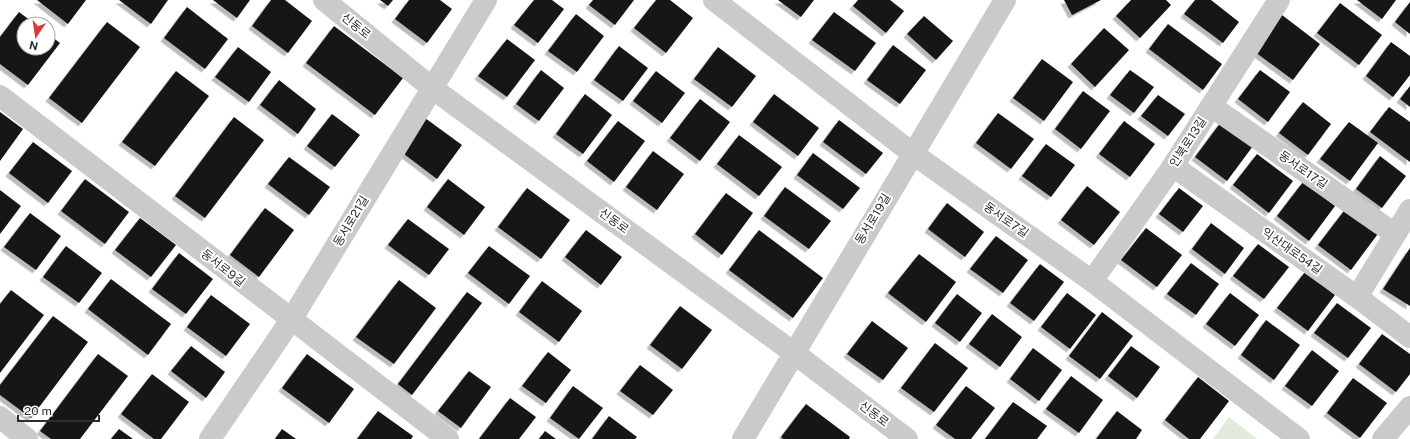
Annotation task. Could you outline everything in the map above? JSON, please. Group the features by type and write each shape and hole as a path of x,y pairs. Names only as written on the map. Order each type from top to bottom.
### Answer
{"street":[{"name":"신동로","path":"324,0 432,88 794,353 907,439"},
{"name":"동서로21길","path":"210,439 291,320 486,0"},
{"name":"동서로7길","path":"714,0 912,154 1092,281 1299,439"},
{"name":"동서로19길","path":"743,439 1005,0"},
{"name":"인북로13길","path":"1092,281 1173,166 1279,0"},
{"name":"동서로9길","path":"0,96 448,439"},
{"name":"동서로17길","path":"1211,106 1395,234"},
{"name":"익산대로54길","path":"1173,166 1357,297 1410,337"},
{"path":"1357,297 1410,210"},
{"path":"1384,439 1410,407"},
{"path":"0,418 27,439"}],"green space":[{"path":"1229,417 1257,439 1213,439"}],"building":[{"path":"37,0 86,0 68,24"},
{"path":"119,0 168,0 151,24"},
{"path":"213,0 250,0 237,18"},
{"path":"271,0 285,0 312,21 288,53 252,26"},
{"path":"380,0 393,0 388,6"},
{"path":"409,0 440,0 452,9 427,43 395,19"},
{"path":"534,0 552,0 564,9 538,43 514,25"},
{"path":"593,0 634,0 615,25 589,5"},
{"path":"656,0 670,0 693,18 666,53 634,28"},
{"path":"778,0 814,0 801,17"},
{"path":"858,0 890,0 904,11 886,33 853,6"},
{"path":"1064,0 1101,0 1072,15"},
{"path":"1131,0 1166,0 1171,5 1140,38 1116,16"},
{"path":"1195,0 1211,0 1239,22 1223,43 1184,14"},
{"path":"1357,0 1396,0 1382,19"},
{"path":"1410,2 1410,34 1395,22"},
{"path":"1340,3 1382,35 1359,65 1317,33"},
{"path":"187,7 228,39 205,69 164,38"},
{"path":"19,12 24,16 16,16 16,56 50,56 28,85 0,64 0,37"},
{"path":"834,12 876,43 855,71 812,40"},
{"path":"576,14 604,36 577,72 548,51"},
{"path":"1282,15 1320,44 1293,80 1255,52"},
{"path":"924,16 953,41 936,60 907,34"},
{"path":"107,22 140,47 82,123 49,98"},
{"path":"1168,24 1222,64 1203,90 1149,49"},
{"path":"334,26 403,78 375,115 306,63"},
{"path":"1104,28 1129,50 1095,87 1071,64"},
{"path":"507,39 535,60 507,97 478,76"},
{"path":"56,40 60,43 56,48"},
{"path":"1391,42 1410,56 1410,75 1393,97 1366,76"},
{"path":"893,45 926,70 900,104 867,80"},
{"path":"619,46 648,68 623,101 594,80"},
{"path":"238,47 271,72 249,102 215,77"},
{"path":"718,47 756,76 732,107 694,79"},
{"path":"1042,59 1073,82 1044,121 1013,98"},
{"path":"541,70 564,88 539,121 516,104"},
{"path":"1130,70 1154,87 1134,113 1110,95"},
{"path":"1260,70 1290,92 1268,122 1238,99"},
{"path":"176,71 209,96 155,166 122,142"},
{"path":"656,71 685,93 662,123 633,101"},
{"path":"279,80 316,109 298,134 260,105"},
{"path":"1410,86 1410,107 1400,99"},
{"path":"1083,91 1110,111 1081,149 1055,129"},
{"path":"585,94 612,115 583,154 556,134"},
{"path":"774,94 819,128 798,156 753,122"},
{"path":"1158,95 1185,114 1168,136 1141,116"},
{"path":"700,99 730,122 700,161 670,138"},
{"path":"1303,102 1331,124 1308,155 1279,133"},
{"path":"1389,107 1410,122 1410,162 1370,132"},
{"path":"0,112 23,129 0,161"},
{"path":"998,113 1034,139 1011,169 976,143"},
{"path":"332,114 360,135 335,167 307,146"},
{"path":"234,117 264,140 205,218 175,196"},
{"path":"425,118 462,145 437,179 400,151"},
{"path":"839,120 883,153 866,174 823,142"},
{"path":"618,121 645,141 614,182 587,161"},
{"path":"1124,121 1155,144 1130,177 1099,154"},
{"path":"1221,122 1253,146 1227,181 1195,157"},
{"path":"1349,122 1378,143 1350,181 1320,159"},
{"path":"739,135 782,167 759,196 717,164"},
{"path":"33,142 72,171 48,203 9,173"},
{"path":"1046,144 1075,165 1051,197 1022,176"},
{"path":"653,151 684,174 657,210 626,187"},
{"path":"813,153 860,188 843,209 797,175"},
{"path":"1257,154 1293,181 1269,213 1233,185"},
{"path":"1380,156 1406,176 1382,208 1356,189"},
{"path":"289,157 330,187 309,215 268,184"},
{"path":"85,179 129,212 105,244 61,211"},
{"path":"448,179 485,207 464,235 427,207"},
{"path":"1303,182 1335,206 1309,241 1277,216"},
{"path":"1087,186 1120,212 1094,245 1061,220"},
{"path":"785,187 831,221 809,249 764,216"},
{"path":"527,188 570,220 541,259 498,227"},
{"path":"1179,188 1203,206 1183,232 1159,214"},
{"path":"0,190 21,206 0,234"},
{"path":"726,193 753,213 722,255 695,234"},
{"path":"947,203 984,232 965,257 928,229"},
{"path":"1347,207 1380,231 1351,270 1318,245"},
{"path":"265,208 294,230 259,277 230,255"},
{"path":"30,213 61,236 36,270 4,247"},
{"path":"140,218 176,245 151,277 115,250"},
{"path":"408,219 449,249 429,275 388,245"},
{"path":"1211,223 1244,248 1225,274 1192,249"},
{"path":"1146,228 1182,255 1157,287 1121,260"},
{"path":"586,230 622,257 601,285 565,257"},
{"path":"759,230 823,278 793,318 729,270"},
{"path":"996,236 1028,260 1003,293 970,269"},
{"path":"1258,244 1289,267 1264,299 1233,276"},
{"path":"66,246 102,273 79,303 43,277"},
{"path":"489,246 530,276 509,304 468,273"},
{"path":"1410,248 1410,306 1383,289"},
{"path":"179,253 213,279 186,314 152,289"},
{"path":"919,254 956,282 926,322 888,293"},
{"path":"1191,263 1219,284 1196,315 1167,294"},
{"path":"1040,264 1064,282 1034,321 1010,303"},
{"path":"1305,272 1335,295 1308,331 1277,308"},
{"path":"111,279 171,324 148,355 88,309"},
{"path":"399,280 436,308 394,364 356,337"},
{"path":"542,281 582,311 559,342 519,312"},
{"path":"11,290 44,315 0,373 0,304"},
{"path":"467,292 482,303 412,395 398,384"},
{"path":"1067,293 1096,315 1070,349 1041,327"},
{"path":"1230,293 1259,315 1235,346 1206,324"},
{"path":"957,294 982,313 960,342 935,323"},
{"path":"211,295 250,324 226,356 187,327"},
{"path":"1337,303 1371,328 1348,358 1314,333"},
{"path":"680,306 712,330 682,369 650,345"},
{"path":"1102,312 1133,336 1100,379 1069,356"},
{"path":"992,314 1022,337 1000,367 969,344"},
{"path":"53,316 88,342 31,418 0,395 0,385"},
{"path":"1266,320 1300,345 1274,380 1241,355"},
{"path":"872,321 908,348 883,380 847,354"},
{"path":"1382,334 1410,354 1410,374 1396,392 1359,364"},
{"path":"935,343 968,368 934,412 901,388"},
{"path":"191,346 225,372 206,398 171,371"},
{"path":"1131,346 1160,367 1137,398 1108,376"},
{"path":"1033,348 1062,370 1039,401 1010,379"},
{"path":"1312,350 1339,371 1312,406 1285,386"},
{"path":"548,352 571,370 546,403 522,386"},
{"path":"98,354 128,376 80,439 51,439 40,431"},
{"path":"307,354 354,389 329,423 282,388"},
{"path":"640,365 673,390 653,415 620,391"},
{"path":"469,371 491,387 461,428 438,411"},
{"path":"152,374 189,402 161,439 154,439 121,414"},
{"path":"1071,376 1103,400 1079,433 1046,409"},
{"path":"1198,377 1229,401 1200,439 1189,439 1165,420"},
{"path":"1353,378 1387,403 1360,438 1327,413"},
{"path":"573,386 603,408 579,439 550,418"},
{"path":"966,386 995,408 971,439 955,439 936,425"},
{"path":"510,398 536,417 519,439 479,439"},
{"path":"1013,402 1047,426 1037,439 985,439"},
{"path":"806,404 850,437 849,439 783,439 781,437"},
{"path":"378,411 413,436 411,439 357,439"},
{"path":"1117,411 1142,430 1136,439 1096,439"},
{"path":"609,416 637,437 635,439 592,439"},
{"path":"119,429 133,439 111,439"},
{"path":"282,429 296,439 275,439"},
{"path":"545,431 556,439 539,439"}]}
